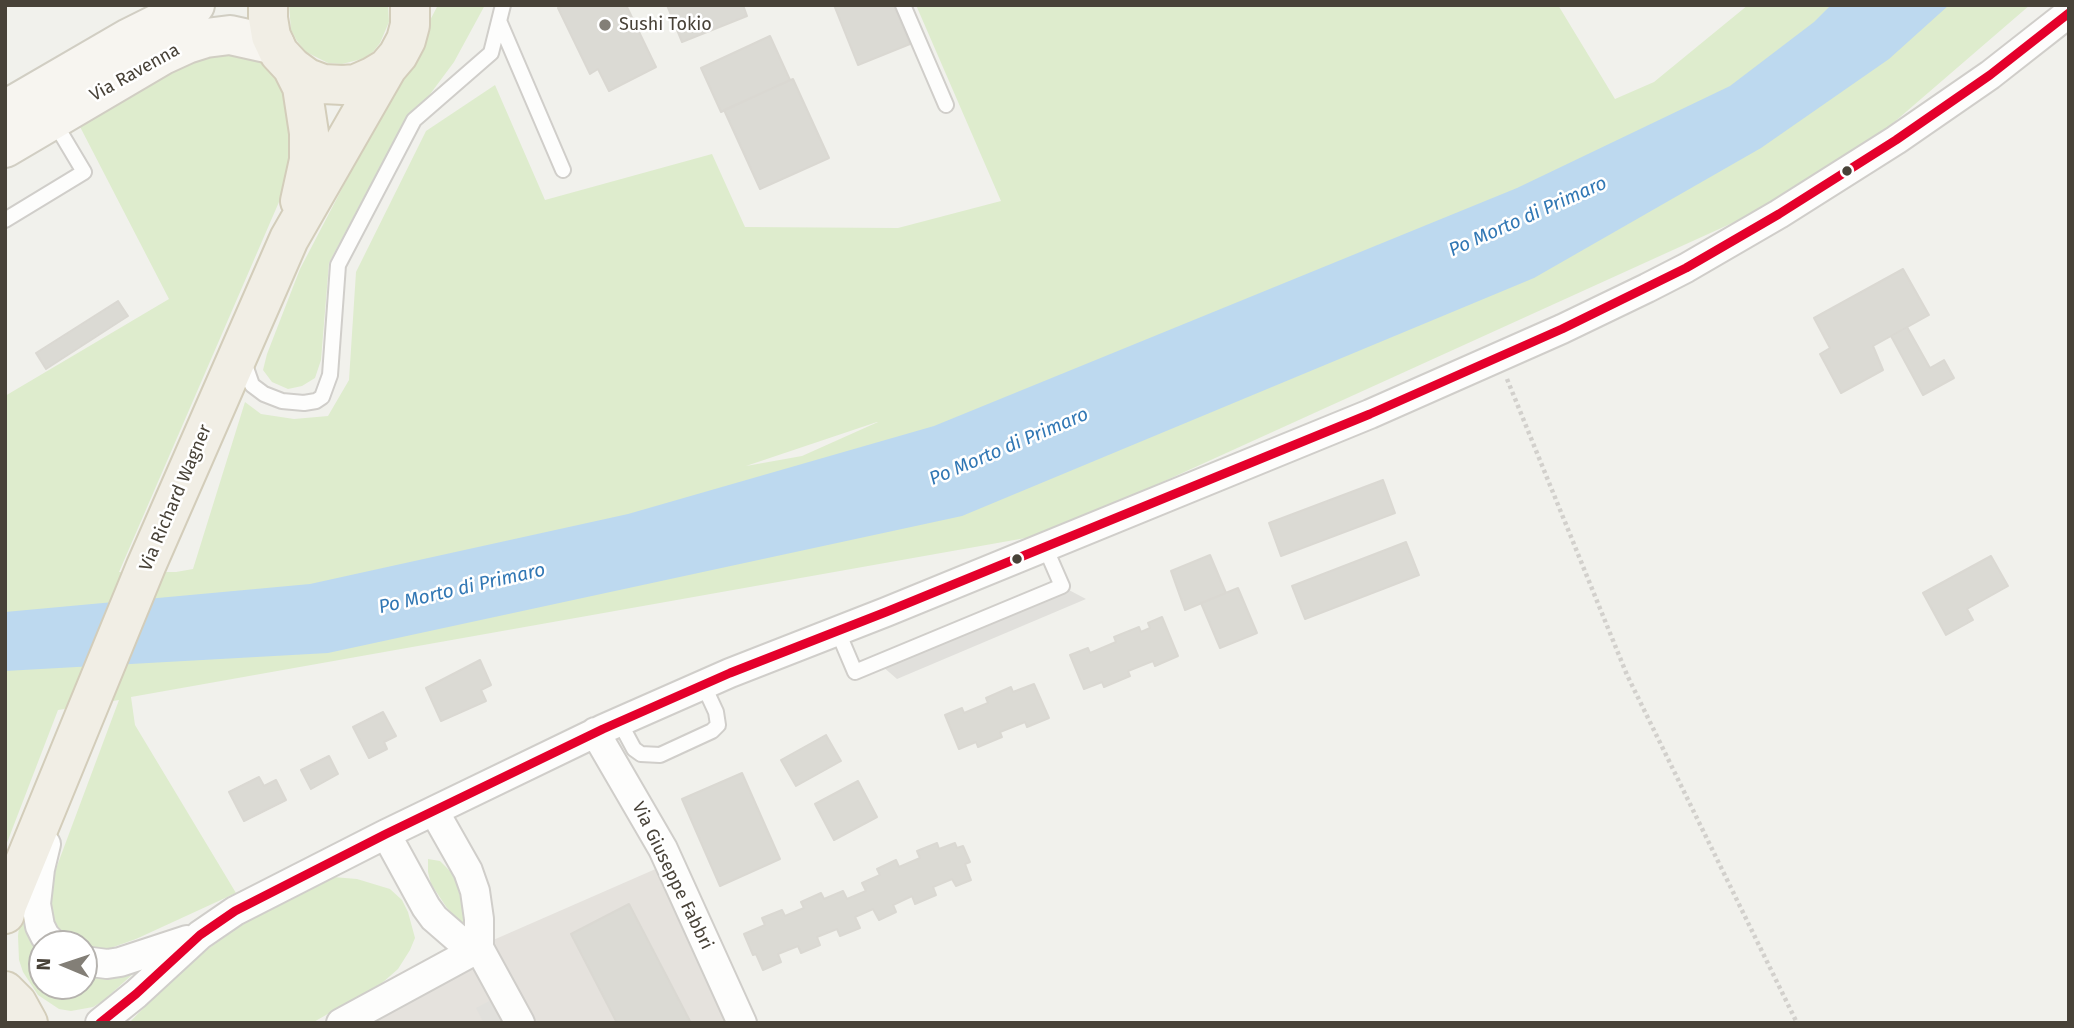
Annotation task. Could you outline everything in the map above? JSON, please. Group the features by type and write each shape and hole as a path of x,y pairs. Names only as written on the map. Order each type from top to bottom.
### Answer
{"main road":[{"name":"Via Ravenna","path":"5,110 129,38 163,15 195,5"},
{"path":"268,5 271,36 284,56"},
{"name":"Via Ravenna","path":"5,148 163,55 206,38 230,35 284,56 307,78 323,84 356,84 387,68 398,55 406,40 411,7"},
{"name":"Via Richard Wagner","path":"284,56 302,87 306,104 309,160 305,185 289,239"},
{"name":"Via Richard Wagner","path":"6,909 146,566 289,239 387,68"}],"street":[{"path":"100,1023 200,935 254,901 607,727 703,684 838,632 1370,414 1562,329 1676,273 1790,208 1942,109 2069,13"},
{"name":"Via Giuseppe Fabbri","path":"607,727 742,1023"},
{"name":"Via Richard Wagner","path":"42,930 36,890 68,759"},
{"path":"434,811 468,871 475,891 479,948 520,1023"},
{"path":"386,834 434,918 457,938 479,948"},
{"path":"98,963 120,962 200,935"},
{"path":"341,1023 479,948"}],"lane":[{"path":"240,351 252,384 264,394 282,401 304,403 322,397 330,375 338,265 414,120 491,53 503,5"},
{"path":"903,5 946,105"},
{"path":"500,23 563,170"},
{"path":"5,220 84,172 52,120"},
{"path":"838,632 855,672 1062,586 1045,547"},
{"path":"607,727 641,754 660,755 712,731 718,725 716,712 703,684"}],"path":[{"path":"1499,358 1628,675 1797,1023"}],"shaded area":[{"path":"1067,589 1086,599 897,679 882,666"},
{"path":"667,864 753,1023 323,1023 395,983"},
{"path":"495,998 509,1023 484,1023 476,1008"}],"green space":[{"path":"289,5 388,5 389,22 373,52 362,59 342,64 328,63 306,52 297,41 291,30"},
{"path":"438,5 485,5 454,62 428,97 407,116 329,263 321,360 315,378 302,386 288,389 272,382 263,370 300,269"},
{"path":"916,5 1558,5 1615,99 1654,82 1748,5 2030,5 1827,180 1048,534 131,697 135,725 236,893 136,939 105,950 98,949 98,930 57,930 48,899 51,882 119,700 58,710 5,848 5,396 169,299 76,119 213,47 256,55 288,87 297,150 282,195 119,572 176,572 193,569 245,402 261,414 294,419 328,416 349,380 356,272 426,131 495,85 545,200 712,154 745,227 898,228 1001,201","holes":["878,422 802,456 746,466"]},
{"path":"428,859 440,861 453,874 461,893 465,927 447,908 431,884"},
{"path":"333,877 357,879 390,889 402,900 408,912 415,938 398,969 382,983 312,1023 129,1023 183,967 244,923"},
{"path":"26,911 34,930 28,930 28,980 19,960 19,927"},
{"path":"145,963 93,1007 71,1011 59,1009 46,1000 98,1000 98,968"}],"water":[{"name":"Po Morto di Primaro","path":"1831,5 1949,5 1889,59 1761,148 1534,278 962,516 328,653 5,671 5,612 310,584 628,514 934,426 1517,188 1730,86 1814,22"}],"building":[{"path":"564,5 626,5 656,67 609,91 598,69 590,74 558,8"},
{"path":"667,5 743,5 747,16 682,42"},
{"path":"834,5 894,5 910,44 858,65"},
{"path":"770,36 790,80 721,112 701,68"},
{"path":"793,79 829,158 760,189 724,110"},
{"path":"1903,269 1929,315 1873,346 1883,370 1841,393 1820,354 1830,348 1814,318"},
{"path":"118,301 128,316 46,369 36,353"},
{"path":"1907,327 1930,368 1944,360 1954,378 1923,395 1891,336"},
{"path":"1383,480 1395,513 1281,556 1269,523"},
{"path":"1406,542 1419,575 1305,619 1292,586"},
{"path":"1210,555 1226,593 1185,610 1171,571"},
{"path":"1991,556 2008,586 1967,609 1973,620 1946,635 1923,593"},
{"path":"1238,588 1257,633 1220,648 1201,603"},
{"path":"1162,617 1178,656 1155,666 1153,661 1128,671 1130,676 1104,687 1102,682 1084,689 1070,655 1088,648 1090,653 1116,642 1114,637 1139,627 1141,632 1150,628 1148,623"},
{"path":"480,660 491,685 481,690 486,701 441,721 426,688"},
{"path":"1034,684 1049,718 1027,727 1025,722 1000,732 1002,737 978,747 976,742 959,749 945,715 962,708 964,713 988,703 986,698 1011,687 1013,692"},
{"path":"383,712 396,736 384,742 387,749 369,758 353,727"},
{"path":"826,735 841,761 796,786 781,760"},
{"path":"329,756 338,774 311,789 301,770"},
{"path":"742,773 780,859 720,886 682,799"},
{"path":"259,777 264,786 276,780 286,800 244,821 229,792"},
{"path":"858,781 877,817 834,840 815,804"},
{"path":"937,843 939,849 955,843 957,848 963,846 970,862 965,864 971,880 956,886 952,879 933,887 936,895 915,904 912,896 893,905 896,912 879,920 873,909 855,917 860,928 840,936 837,929 817,937 820,945 801,953 798,946 778,954 781,962 763,970 744,934 765,925 762,918 782,910 785,916 804,908 801,902 821,893 824,899 843,891 847,899 866,891 862,883 880,875 877,869 896,860 899,867 920,858 917,851"},
{"path":"629,904 691,1023 617,1023 571,934"}],"transit line":[{"path":"100,1023 200,935 235,911 603,729 730,673 1370,414 1562,329 1686,268 1779,214 1896,140 1990,75 2069,13"}],"place":[{"name":"Sushi Tokio","path":"605,25"}]}
